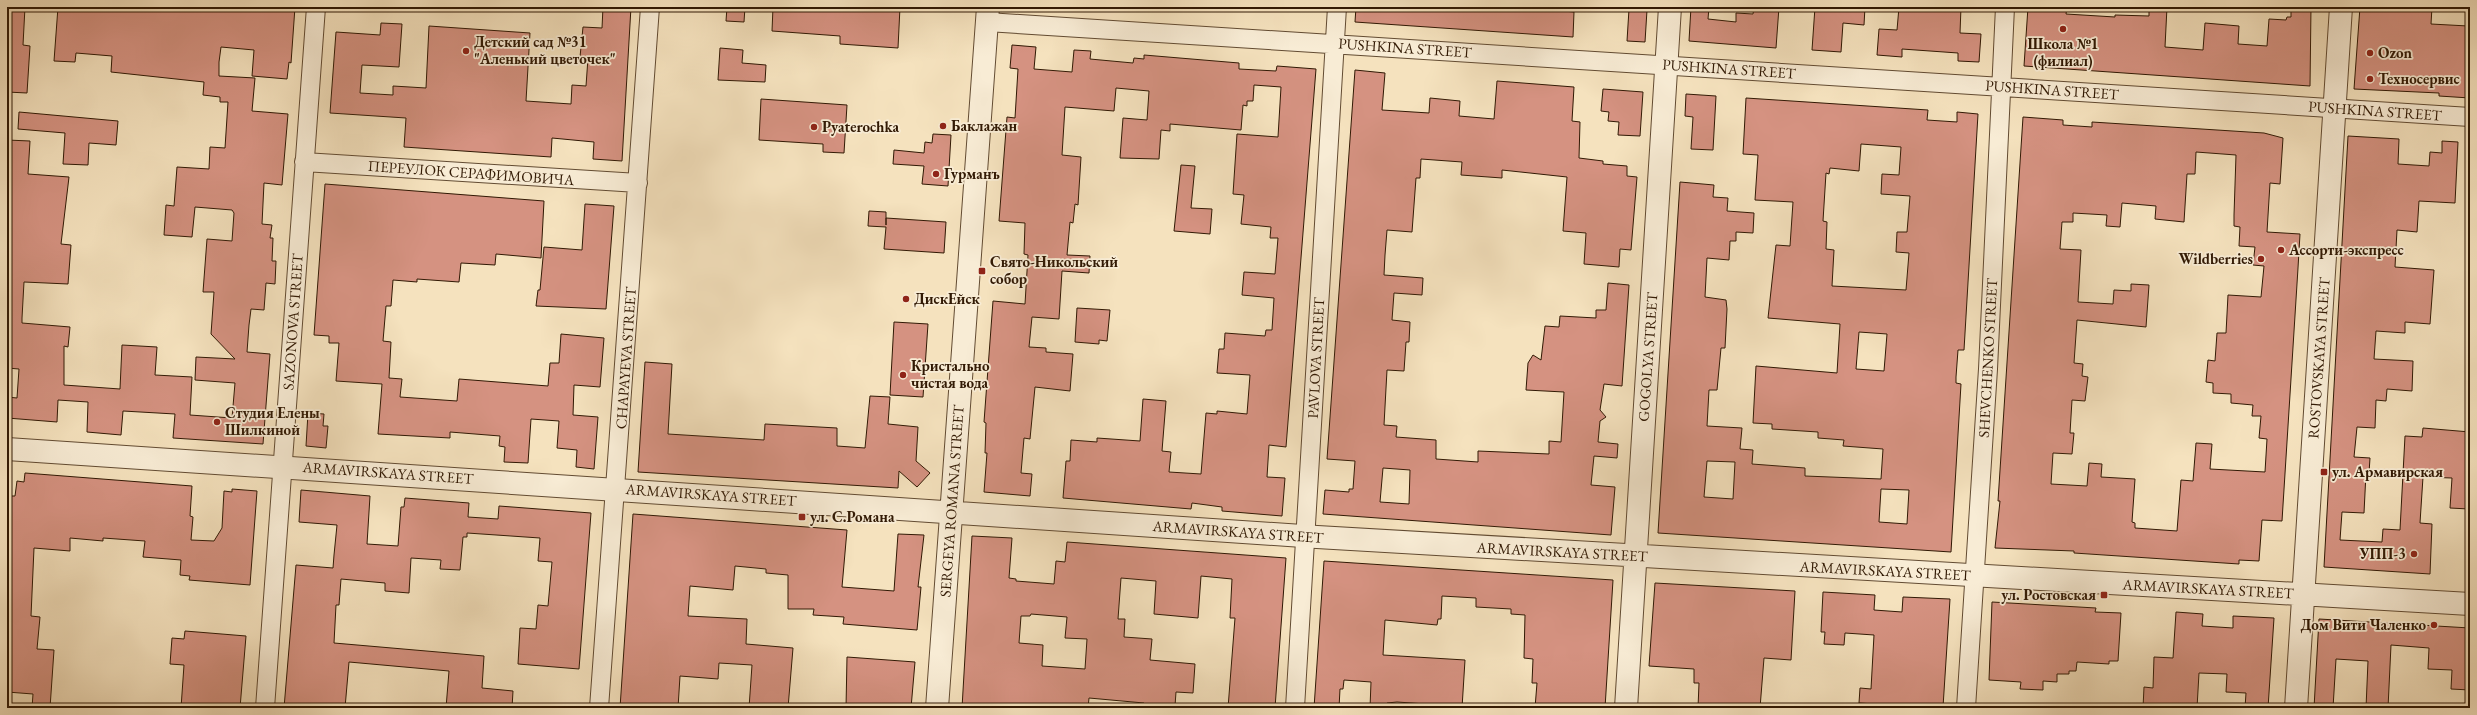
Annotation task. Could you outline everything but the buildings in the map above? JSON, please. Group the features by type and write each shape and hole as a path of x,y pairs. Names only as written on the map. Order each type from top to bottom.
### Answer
{"street":[{"name":"SAZONOVA STREET","path":"265,708 316,7"},
{"name":"CHAPAYEVA STREET","path":"599,708 650,7"},
{"name":"PAVLOVA STREET","path":"1295,708 1337,7"},
{"name":"GOGOLYA STREET","path":"1626,708 1670,7"},
{"name":"SHEVCHENKO STREET","path":"1966,708 1988,369 2000,87 2005,7"},
{"name":"ROSTOVSKAYA STREET","path":"2296,708 2342,7"},
{"name":"PUSHKINA STREET","path":"988,14 1335,44 2470,117"},
{"name":"SERGEYA ROMANA STREET","path":"937,708 988,14"},
{"name":"ПЕРЕУЛОК СЕРАФИМОВИЧА","path":"304,162 638,183"},
{"name":"ARMAVIRSKAYA STREET","path":"7,449 616,488 1305,536 1635,557 2470,604"}],"place":[{"name":"Школа №1 (филиал)","path":"2063,29"},
{"name":"Детский сад №31 \"Аленький цветочек\"","path":"466,51"},
{"name":"Ozon","path":"2370,53"},
{"name":"Техносервис","path":"2370,79"},
{"name":"Баклажан","path":"943,126"},
{"name":"Pyaterochka","path":"814,127"},
{"name":"Гурманъ","path":"936,174"},
{"name":"Ассорти-экспресс","path":"2281,250"},
{"name":"Wildberries","path":"2261,259"},
{"name":"Свято-Никольский собор","path":"982,271"},
{"name":"ДискЕйск","path":"906,299"},
{"name":"Кристально чистая вода","path":"903,375"},
{"name":"Студия Елены Шилкиной","path":"217,422"},
{"name":"ул. Армавирская","path":"2324,472"},
{"name":"ул. С.Романа","path":"802,517"},
{"name":"УПП-3","path":"2414,554"},
{"name":"ул. Ростовская","path":"2104,595"},
{"name":"Дом Вити Чаленко","path":"2434,625"}]}
